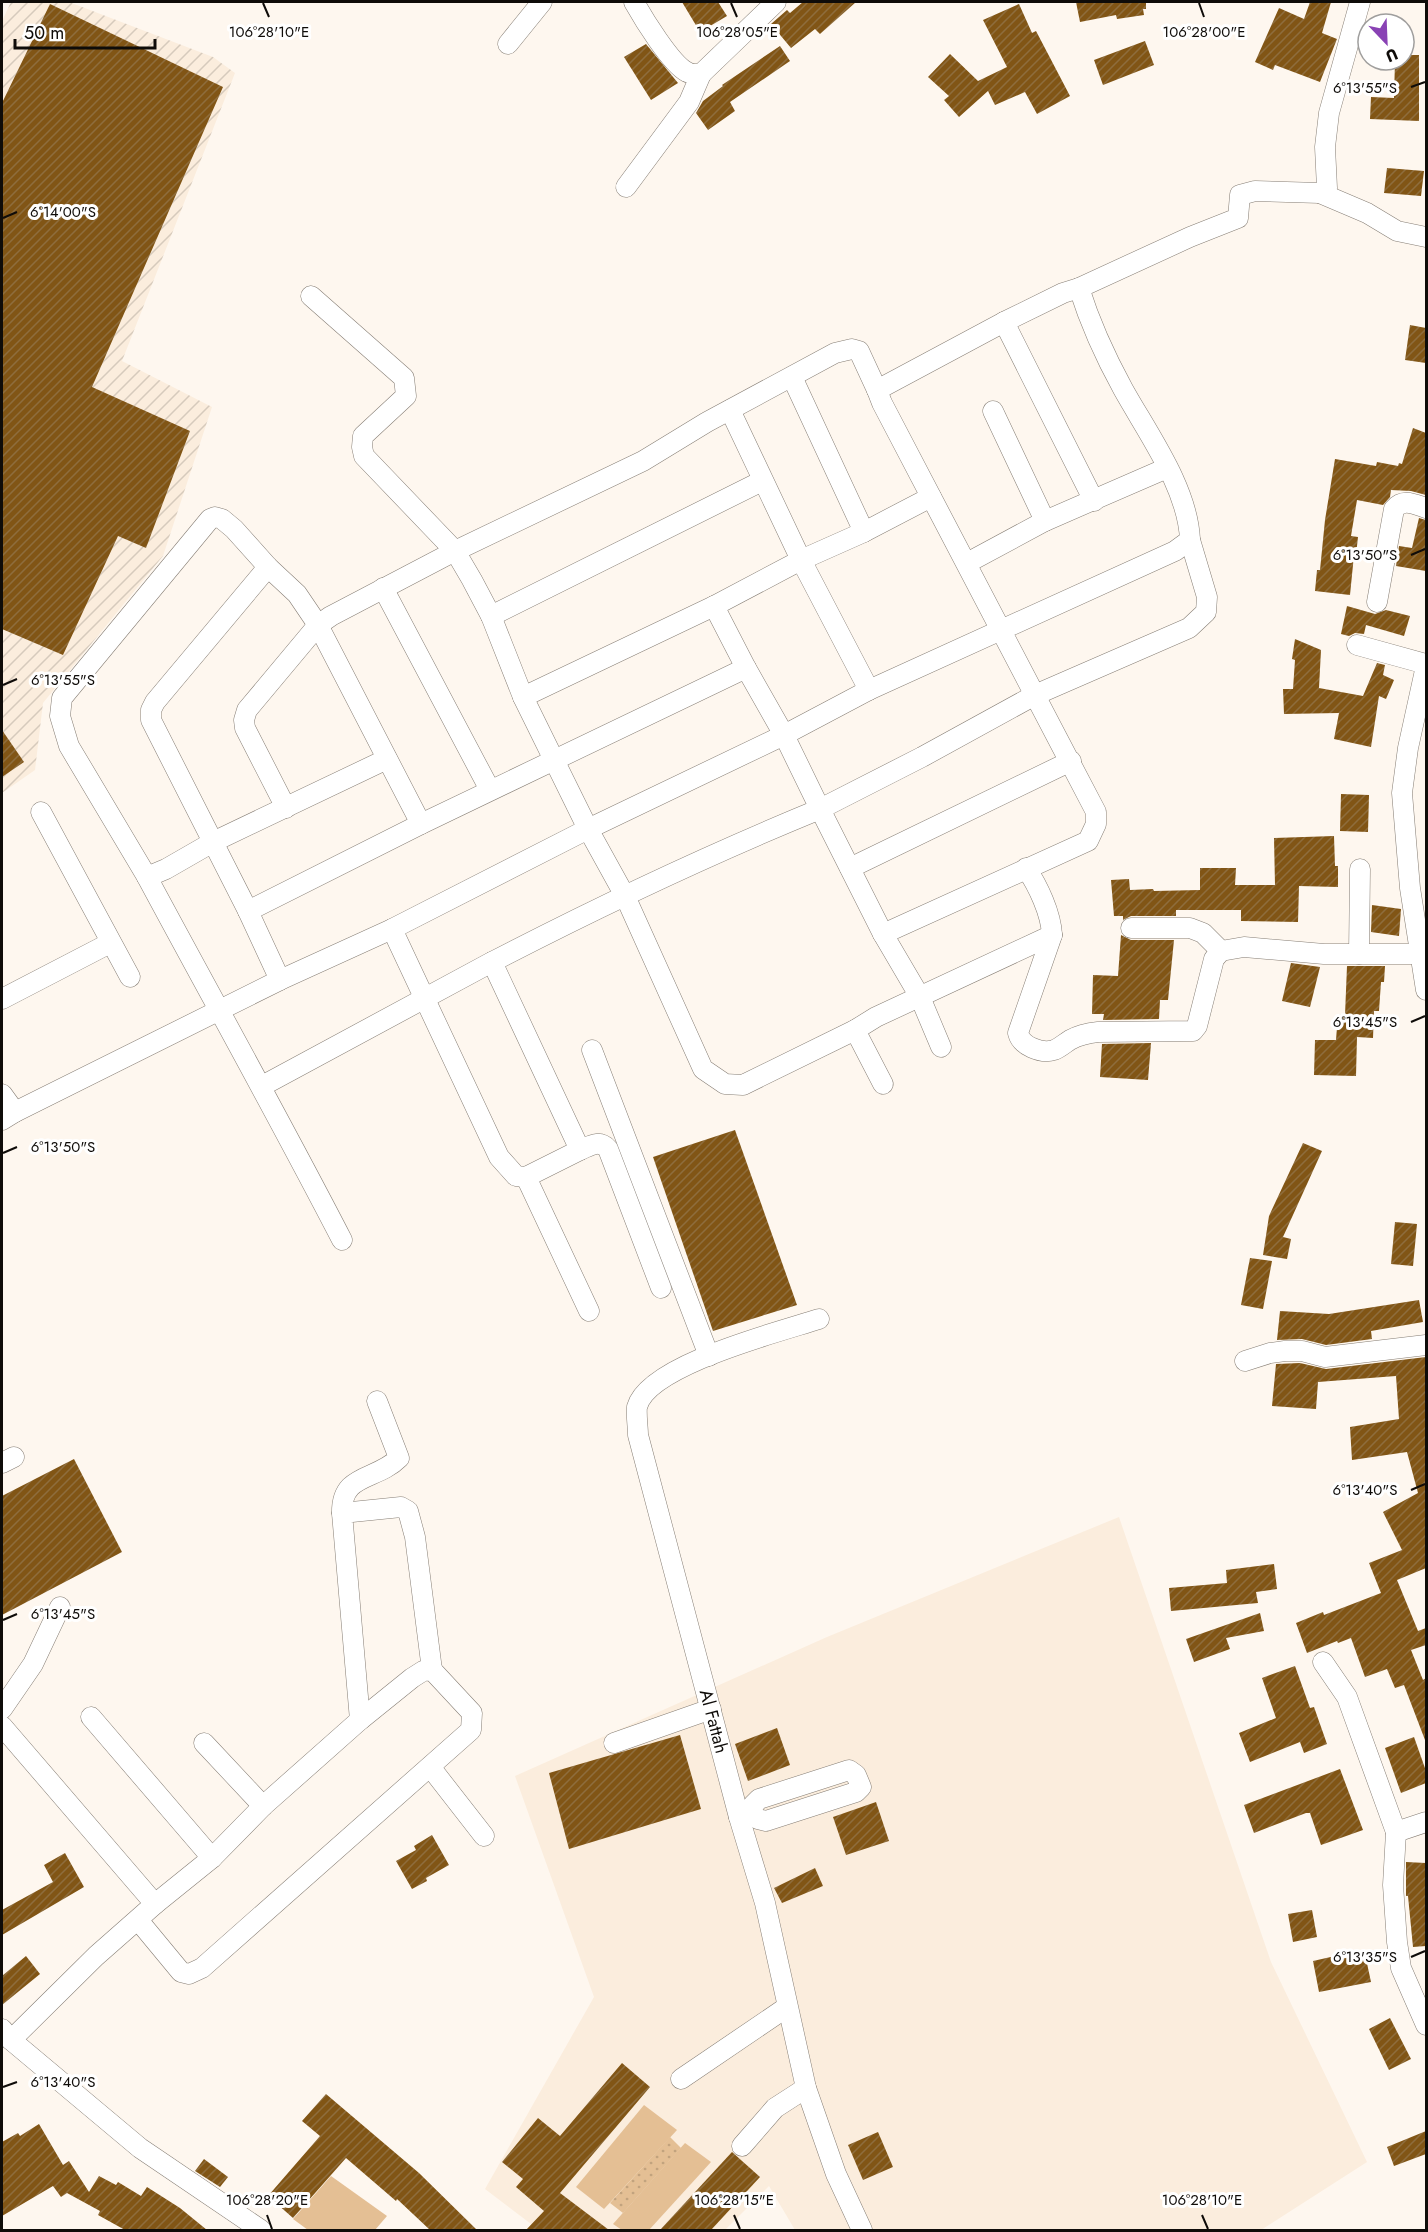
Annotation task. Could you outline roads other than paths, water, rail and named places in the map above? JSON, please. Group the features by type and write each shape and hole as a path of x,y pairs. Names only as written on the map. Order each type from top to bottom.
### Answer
{"street":[{"path":"508,44 542,2"},
{"path":"634,2 667,51 681,67 688,73 701,74"},
{"path":"626,188 689,102 701,74 776,2"},
{"path":"1320,193 1327,188 1325,147 1329,113 1360,2"},
{"path":"878,390 1063,292 1079,288 1190,237 1238,218 1240,195 1255,191 1320,193 1367,213 1397,231 1426,237"},
{"path":"262,1086 492,962 625,896 758,834 820,809 922,757 1035,695 1189,628 1199,619 1206,612 1207,597 1191,540 1190,525 1178,487 1122,386 1086,311 1079,288"},
{"path":"311,296 404,378 406,396 363,436 364,456 455,551 491,615 523,697 588,828 625,896 703,1069 725,1084 743,1085 855,1030 876,1017 1052,936"},
{"path":"1004,322 1094,501"},
{"path":"286,808 243,720 247,710 318,625 455,551 643,461 835,353 852,349 859,351 882,403 1096,812 1096,825 1088,841 883,934"},
{"path":"792,377 864,532"},
{"path":"730,410 801,560 869,690"},
{"path":"993,411 1045,522"},
{"path":"967,563 1045,522 1167,468"},
{"path":"491,615 762,481"},
{"path":"523,697 714,606 801,560 864,532 931,496"},
{"path":"1377,602 1392,512 1396,506 1407,501 1426,508"},
{"path":"342,1240 262,1086 218,1011 147,877 69,746 60,716 62,698 210,519 215,517 222,519 297,594 318,625 421,824"},
{"path":"2,1094 8,1116 280,980 392,929 588,828 784,735 869,690 1175,551 1191,540"},
{"path":"268,567 155,702 151,710 151,720 248,911 280,980"},
{"path":"383,588 490,790"},
{"path":"714,606 784,735 883,934 920,997 941,1047"},
{"path":"1357,645 1426,665 1408,748 1402,793 1410,888 1426,990"},
{"path":"248,911 490,790 747,668"},
{"path":"147,877 166,869 213,842 387,759"},
{"path":"850,868 1071,762"},
{"path":"41,812 130,977"},
{"path":"1026,868 1035,881 1052,926 1052,936 1018,1033 1020,1041 1026,1045 1045,1051 1054,1050 1085,1034 1098,1032 1193,1031 1197,1026 1214,959 1221,951 1244,947 1324,954 1419,954"},
{"path":"1359,954 1360,869"},
{"path":"1131,928 1190,928 1203,933 1221,951"},
{"path":"392,929 423,1000 499,1157 516,1176 526,1177 596,1143 608,1149 661,1288"},
{"path":"2,999 110,943"},
{"path":"492,962 580,1150"},
{"path":"855,1030 883,1084"},
{"path":"592,1050 709,1356"},
{"path":"526,1177 589,1311"},
{"name":"Al Fattah","path":"819,1319 677,1369 650,1388 638,1407 638,1435 711,1709 745,1814 806,2088 836,2174 862,2230"},
{"path":"1245,1361 1285,1351 1325,1357 1426,1345"},
{"path":"360,1719 342,1514 344,1492 351,1485 391,1466 399,1458 377,1401"},
{"path":"138,1920 181,1972 189,1974 201,1968 431,1768 471,1730 472,1713 432,1670 415,1538 408,1511 401,1507 342,1514"},
{"path":"2,1709 33,1664 60,1607"},
{"path":"1323,1662 1347,1697 1396,1832 1393,1886 1401,1968 1426,2025"},
{"path":"261,2230 140,2148 6,2034 212,1857 263,1806 360,1719 412,1678 423,1671 432,1670"},
{"path":"614,1743 711,1709"},
{"path":"91,1717 212,1857"},
{"path":"2,1726 155,1904"},
{"path":"204,1743 263,1806"},
{"path":"431,1768 484,1836"},
{"path":"847,1770 854,1772 861,1786 856,1792 766,1821 745,1814 759,1799 847,1770"},
{"path":"1396,1832 1426,1822"},
{"path":"681,2079 787,2007"},
{"path":"742,2146 775,2108 806,2088"}]}
